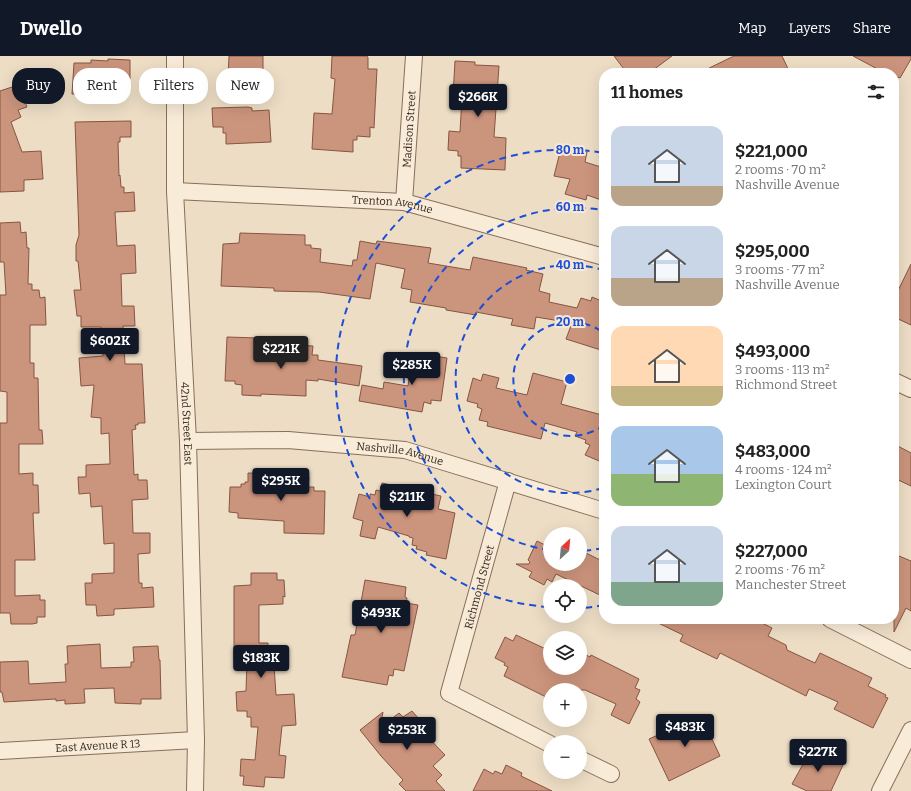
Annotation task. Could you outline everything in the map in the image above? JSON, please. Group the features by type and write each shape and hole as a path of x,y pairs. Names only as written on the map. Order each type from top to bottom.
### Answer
{"street":[{"name":"42nd Street East","path":"175,56 175,191 188,441 196,740 195,791"},
{"name":"Madison Street","path":"404,202 414,56"},
{"name":"Trenton Avenue","path":"175,191 404,202 599,255"},
{"path":"899,383 911,389"},
{"name":"Nashville Avenue","path":"188,441 288,440 405,450 599,509"},
{"name":"Richmond Street","path":"508,481 449,693 543,740"},
{"path":"840,624 911,660"},
{"path":"880,791 911,730"},
{"name":"East Avenue R 13","path":"0,751 196,740"},
{"path":"587,762 611,774"}],"building":[{"path":"229,56 263,56 263,68 228,68"},
{"path":"332,56 367,56 368,69 377,69 374,128 370,127 370,137 357,136 357,140 353,140 353,152 312,149 314,113 332,114 335,79 331,78"},
{"path":"614,56 672,56 656,68 623,68"},
{"path":"734,56 782,56 788,68 709,68"},
{"path":"853,56 911,56 911,59 900,78 899,68 876,68"},
{"path":"108,59 130,60 130,68 74,68 74,63 91,63 91,60 108,61"},
{"path":"455,61 475,62 475,65 499,66 494,137 506,138 505,170 461,168 461,156 458,156 458,151 448,150 449,131 460,132 462,96 453,95"},
{"path":"12,87 12,104 26,104 27,107 18,110 21,117 11,122 22,152 41,151 43,179 24,180 24,191 0,192 0,91"},
{"path":"212,108 252,108 252,111 269,110 271,142 226,144 226,133 223,133 223,127 213,127"},
{"path":"131,121 131,137 120,137 120,142 118,142 119,176 120,175 121,187 124,187 124,193 134,192 135,211 115,212 117,246 135,245 136,273 121,274 122,306 134,306 135,326 123,326 125,364 142,364 145,423 138,423 138,425 135,425 136,429 132,430 134,475 138,474 138,480 147,480 148,499 132,500 133,533 150,533 150,553 138,554 139,583 142,583 142,588 153,587 154,607 114,609 114,615 97,616 96,605 86,605 85,583 92,583 92,574 114,573 114,543 104,544 102,506 91,507 90,493 79,494 78,477 86,477 86,465 110,464 109,433 101,434 101,418 91,417 94,385 81,386 79,358 103,356 101,327 81,327 81,316 77,316 74,290 81,290 78,261 76,261 76,245 79,235 75,122"},
{"path":"571,148 587,152 585,162 599,166 599,199 587,195 586,200 565,194 570,179 554,176 560,152 569,155"},
{"path":"20,222 21,233 26,232 27,248 29,248 28,284 32,284 32,290 39,290 40,298 45,297 46,325 30,325 30,363 34,363 34,378 38,378 39,430 42,430 43,444 19,444 19,474 33,473 33,485 38,485 39,513 33,513 35,560 15,560 15,596 40,595 40,600 45,600 45,617 37,617 37,623 32,624 11,624 10,613 0,613 0,423 7,423 7,392 0,391 0,295 6,295 4,262 0,262 0,223"},
{"path":"240,233 305,235 305,245 311,245 311,248 321,249 320,262 352,266 353,260 357,260 360,241 376,244 377,241 431,248 428,263 470,270 473,257 527,268 526,270 543,274 539,291 550,294 549,302 577,308 581,298 591,301 592,297 599,300 599,349 566,339 572,323 536,317 534,329 511,325 513,319 476,312 476,315 410,302 412,290 401,288 405,269 376,263 370,299 319,292 274,291 274,288 221,286 223,244 239,243"},
{"path":"911,264 911,325 899,319 899,289"},
{"path":"227,337 259,338 259,356 289,358 289,349 295,349 295,345 313,346 312,355 318,355 318,360 362,366 359,386 318,379 318,381 306,380 306,396 261,394 261,396 242,395 242,385 235,384 235,381 225,381"},
{"path":"416,353 447,358 441,401 431,400 431,404 424,402 422,412 359,401 362,385 383,389 384,382 408,386 410,371 413,371"},
{"path":"533,373 567,382 561,404 599,414 599,461 585,455 590,445 585,443 586,440 575,436 577,432 545,423 541,439 487,426 488,422 479,420 482,409 477,407 478,404 467,401 473,378 481,381 483,374 499,378 496,388 527,395"},
{"path":"899,447 911,453 911,486 899,480"},
{"path":"248,473 275,474 275,476 309,477 308,487 314,487 314,491 325,491 324,534 284,533 284,521 238,518 238,513 229,512 230,487 241,487 241,484 248,482"},
{"path":"382,483 441,496 438,509 455,513 446,559 426,555 427,552 416,549 417,546 412,545 413,538 409,536 378,527 375,539 360,536 363,521 353,518 359,494 370,497 370,494 375,495 376,490 380,491"},
{"path":"537,541 543,544 543,571 587,571 587,554 599,560 599,595 587,589 587,579 566,579 556,574 554,579 543,579 543,584 529,577 532,572 516,564 529,564 530,562 528,560"},
{"path":"899,556 911,561 911,611 906,608 899,622"},
{"path":"251,573 277,573 277,580 284,580 285,597 283,596 283,604 259,605 259,643 268,643 268,649 279,649 279,665 274,665 276,695 294,694 296,725 282,726 279,755 286,756 284,778 265,777 264,787 243,785 244,776 240,776 241,759 255,760 258,727 251,727 251,717 247,717 247,711 237,711 236,692 246,691 247,659 234,659 234,586 251,585"},
{"path":"365,580 406,587 406,603 418,605 404,671 394,669 393,676 389,675 387,685 342,677 351,635 355,635"},
{"path":"660,624 764,624 772,628 768,636 786,645 787,650 815,663 820,653 872,678 868,686 886,695 885,697 888,698 873,728 834,709 838,702 809,689 806,696 720,653 717,659 680,641 683,635"},
{"path":"894,624 898,624 894,632"},
{"path":"516,635 543,648 543,675 587,675 587,656 590,657 591,655 639,679 635,688 640,690 636,699 640,702 629,724 611,715 616,704 587,691 587,683 543,683 543,696 504,676 508,667 504,665 505,663 495,658 505,637 513,641"},
{"path":"100,644 101,668 131,667 131,662 134,662 133,647 158,646 160,660 161,699 141,699 141,704 115,703 114,688 84,689 85,703 65,704 65,700 56,701 56,699 4,702 2,692 0,692 0,662 28,661 29,684 66,682 65,664 68,664 67,646"},
{"path":"412,711 425,726 421,730 445,755 433,766 442,775 436,781 445,791 406,791 399,784 403,780 360,730 383,712 380,728 399,713 403,717"},
{"path":"701,716 720,756 669,781 649,739"},
{"path":"812,748 842,763 843,765 831,791 807,791 792,784"},
{"path":"506,765 522,773 521,776 552,791 473,791 484,769 493,774 495,771 502,774"}]}
